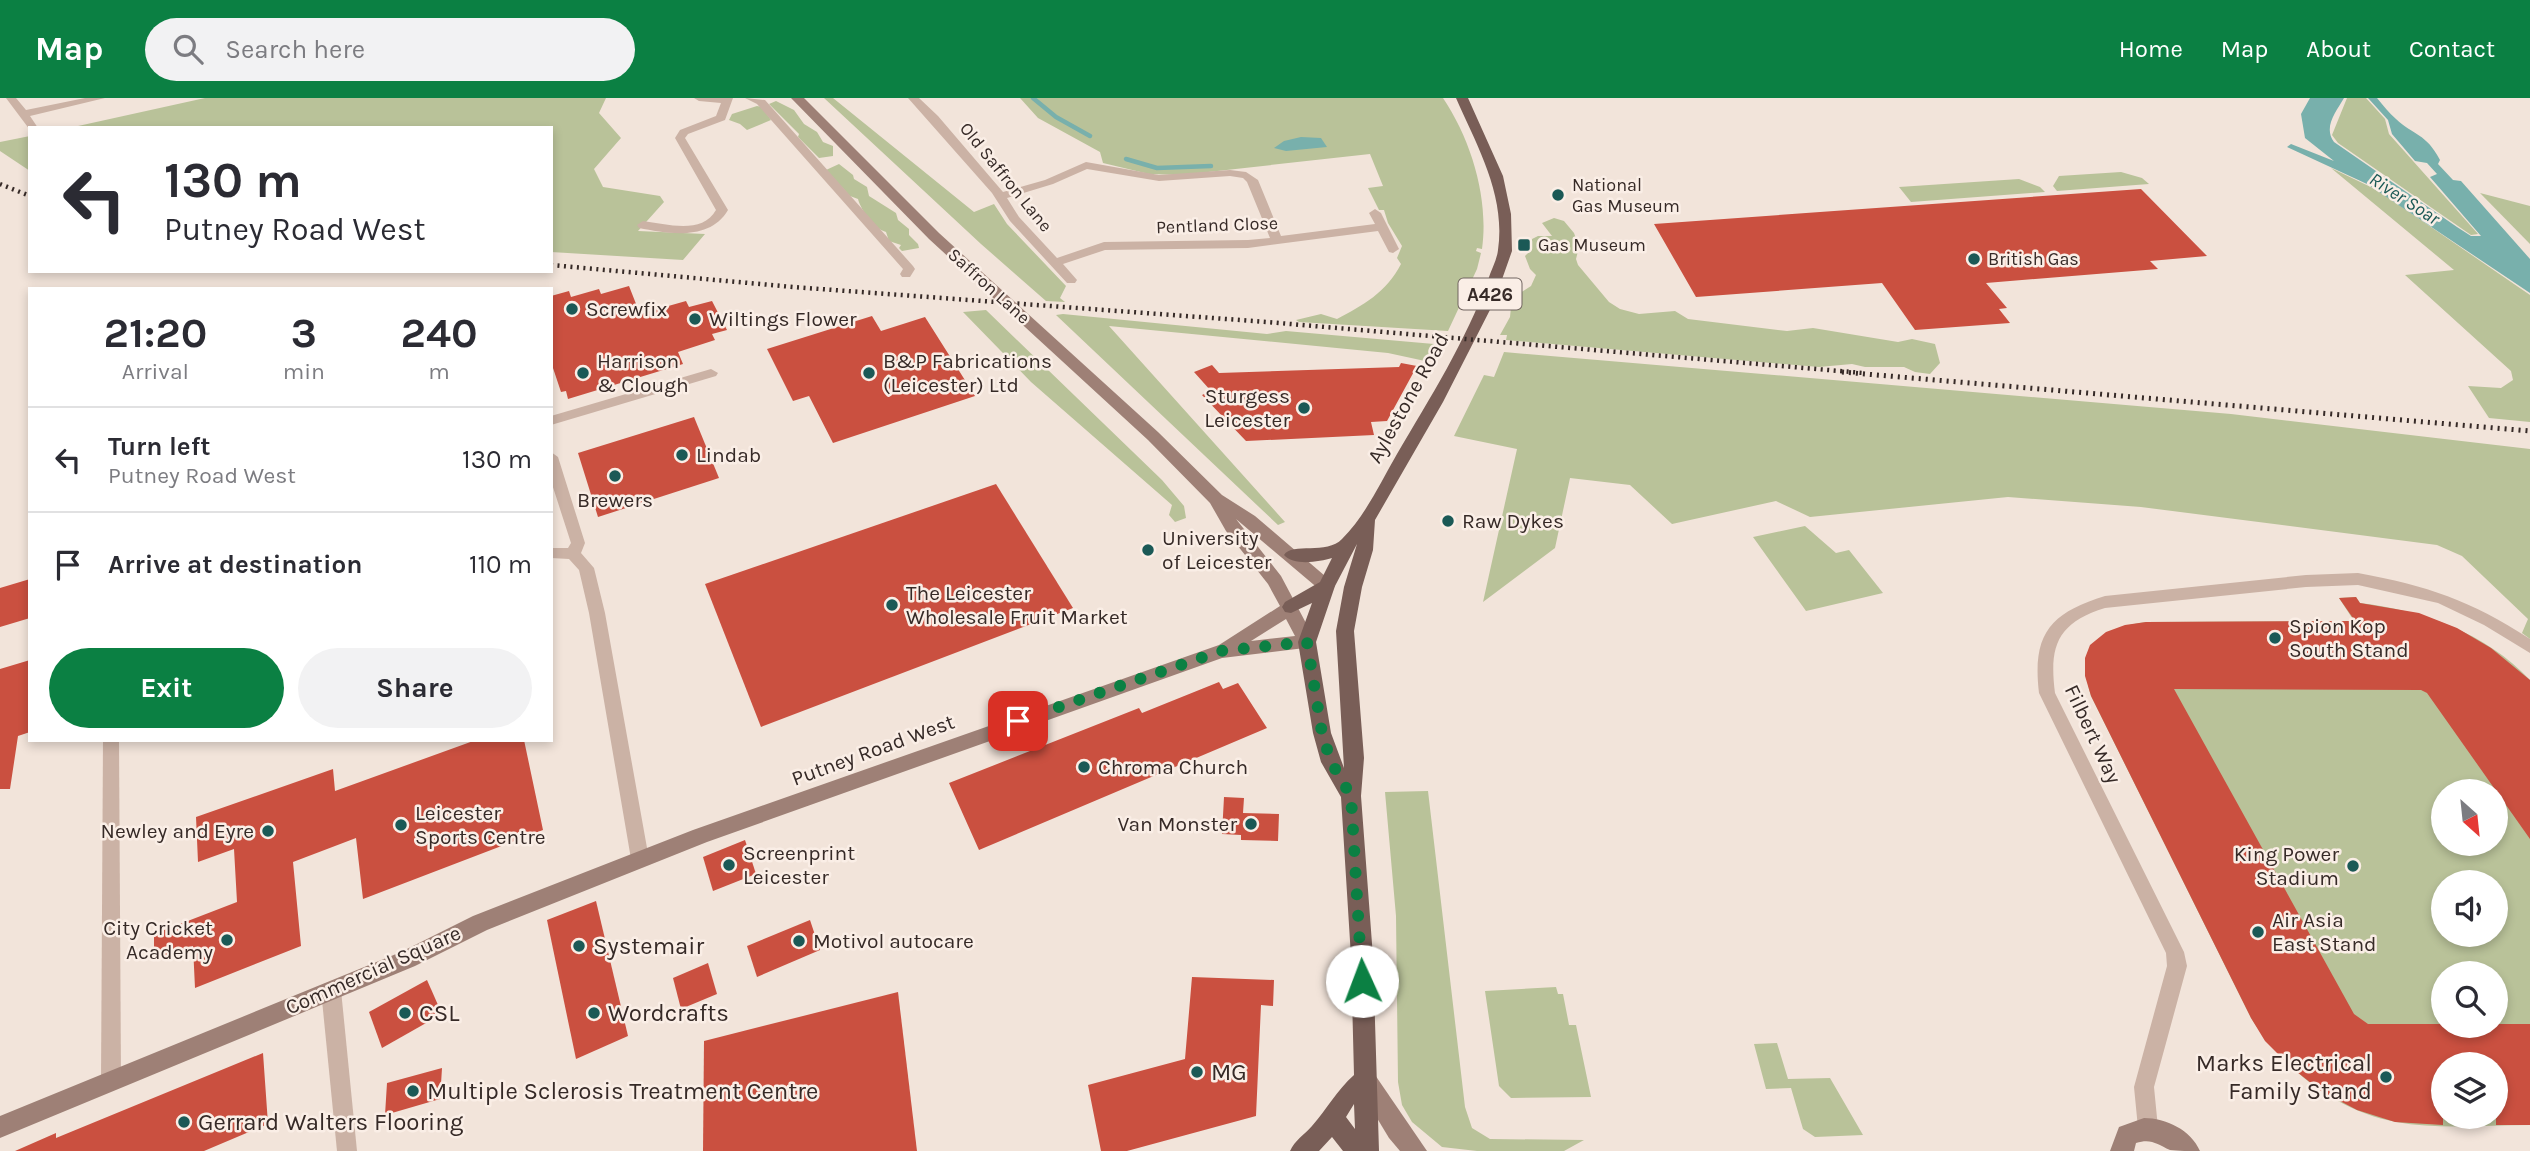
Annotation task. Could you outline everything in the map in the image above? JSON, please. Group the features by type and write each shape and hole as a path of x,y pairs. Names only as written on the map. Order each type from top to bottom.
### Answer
{"main road":[{"name":"Saffron Lane","path":"797,98 934,236 1153,436 1216,499 1249,520 1326,586"},
{"name":"Aylestone Road","path":"1351,796 1331,762 1322,733 1307,642 1326,586 1346,546 1367,520 1435,402 1487,302 1504,251 1505,214 1497,176 1476,124 1462,98"},
{"name":"Saffron Lane","path":"1216,499 1232,527 1275,580 1307,642"},
{"name":"Aylestone Road","path":"1367,520 1364,550 1353,587 1345,631 1355,758 1351,796 1362,957 1367,1151"},
{"path":"1292,555 1322,555 1346,546"},
{"path":"1291,607 1326,586 1345,631"},
{"name":"Putney Road West","path":"1221,651 1291,607"},
{"name":"Putney Road West","path":"640,859 1018,721 1221,651 1307,642"},
{"name":"Commercial Square","path":"0,1127 408,959 480,923 640,859"},
{"path":"1302,1151 1321,1133 1346,1097 1365,1080 1397,1130 1415,1151"},
{"path":"1332,1117 1357,1151"},
{"path":"2122,1151 2127,1135 2136,1129 2148,1128 2171,1136 2188,1151"}],"street":[{"path":"11,98 32,126"},
{"path":"24,114 100,98"},
{"path":"643,225 694,228 718,219 722,210 680,138 684,132 721,118 727,99 699,98"},
{"path":"750,98 761,102 909,268 906,274"},
{"name":"Old Saffron Lane","path":"913,98 934,118 1001,196 1014,219 1071,280"},
{"path":"1001,196 1049,182 1086,165 1159,178 1238,173 1252,180 1277,241"},
{"path":"1375,214 1392,249"},
{"name":"Pentland Close","path":"1056,262 1104,246 1235,244 1382,227"},
{"path":"553,420 710,373"},
{"path":"553,463 578,543 573,554"},
{"path":"553,553 573,554 586,568 597,613 640,859"},
{"name":"Filbert Way","path":"2148,1128 2144,1087 2177,966 2175,952 2047,693 2045,649 2057,626 2078,610 2105,602 2340,578 2401,586 2443,599 2490,621 2530,647"},
{"path":"111,742 111,1081"},
{"path":"331,990 347,1151"}],"green space":[{"path":"205,98 606,98 599,113 621,138 594,169 603,187 660,196 664,202 638,231 705,234 683,260 553,252 553,126 78,126"},
{"path":"824,98 833,98 974,212 994,204 1007,224 1066,286 1060,298 1065,302 1046,301"},
{"path":"1020,98 1443,98 1470,152 1480,191 1484,230 1482,249 1477,248 1476,251 1481,253 1477,269 1448,331 1299,322 1296,320 1321,314 1337,319 1356,309 1389,283 1401,264 1397,258 1402,246 1388,223 1384,210 1379,210 1368,188 1383,186 1370,154 1181,175 1149,174 1103,163 1100,152 1038,118"},
{"path":"2347,98 2366,98 2385,119 2389,134 2478,234 2471,235 2338,143 2332,135"},
{"path":"776,101 794,110 804,124 817,132 823,142 833,146 833,156 819,158 769,104"},
{"path":"757,106 762,107 771,120 747,130 729,120 732,114"},
{"path":"28,136 28,170 0,151 0,142"},
{"path":"839,164 867,187 869,196 896,213 898,220 909,229 909,235 919,248 902,251 899,248 901,245 889,241 886,232 868,218 858,199 850,196 826,170"},
{"path":"2331,168 2377,190 2530,295 2530,422 2489,418 2468,386 2501,388 2513,380 2511,371 2405,275 2454,270"},
{"path":"2121,172 2142,178 2149,184 2057,191 2053,186 2059,176"},
{"path":"2019,179 2040,187 2045,192 1911,202 1899,187"},
{"path":"2480,193 2530,206 2530,244"},
{"path":"1554,218 1564,221 1574,233 1579,247 1576,259 1578,265 1609,302 1620,309 1639,314 1675,311 1688,319 1787,331 1813,328 1898,342 1912,339 1935,344 1940,363 1930,374 1904,367 1865,367 1852,364 1819,367 1506,340 1507,335 1500,335 1510,317 1512,298 1531,286 1536,275 1530,269 1525,256 1529,252 1532,239 1552,236 1542,223"},
{"path":"986,310 1162,480 1184,506 1186,518 1175,522 1169,515 1172,505 1031,382 963,312"},
{"path":"1056,315 1267,334 1286,331 1434,344 1425,361 1388,353 1109,326 1285,522 1278,525"},
{"path":"1504,352 2231,414 2530,449 2530,639 2522,633 2528,619 2462,556 2437,545 2141,507 2008,497 1810,517 1776,501 1672,524 1630,485 1570,478 1555,548 1483,602 1517,449 1454,436 1484,375 1494,377"},
{"path":"1805,526 1836,553 1849,550 1883,593 1806,611 1753,537"},
{"name":"King Power Stadium","path":"2356,597 2360,603 2407,611 2452,626 2494,649 2530,680 2530,1125 2508,1125 2508,1052 2431,1052 2431,1125 2396,1122 2352,1108 2313,1085 2278,1054 2251,1018 2091,696 2086,664 2089,652 2095,642 2104,635 2129,625 2146,622 2354,621 2339,598"},
{"path":"1428,791 1465,1107 1472,1128 1490,1139 1584,1140 1564,1151 1477,1151 1442,1147 1412,1122 1402,1105 1398,1082 1396,916 1385,792"},
{"path":"1556,987 1558,994 1563,994 1569,1025 1576,1025 1591,1097 1511,1098 1499,1086 1485,991"},
{"path":"1777,1043 1788,1079 1830,1078 1863,1135 1815,1137 1803,1129 1791,1088 1766,1089 1754,1044"}],"water":[{"name":"River Soar","path":"2310,98 2344,98 2330,125 2334,142 2471,236 2481,236 2430,177 2437,174 2427,163 2415,161 2392,134 2388,120 2368,98 2377,98 2402,125 2425,140 2440,160 2438,164 2453,180 2461,181 2530,259 2530,293 2367,184 2287,147 2291,144 2334,161 2305,138 2301,114"},
{"path":"1301,137 1321,138 1327,147 1286,151 1274,148 1284,141"}],"building":[{"name":"British Gas","path":"2141,189 2207,256 2150,261 2158,269 1986,283 2007,308 1999,309 2010,323 1915,330 1882,283 1696,297 1654,224"},
{"path":"629,286 640,314 686,301 689,307 712,301 727,330 712,334 715,340 678,352 683,364 568,399 566,391 561,392 553,368 553,295 569,291 571,297 599,289 601,294"},
{"name":"B&P Fabrications (Leicester) Ltd","path":"872,316 881,331 925,317 975,396 833,443 809,396 793,401 767,349"},
{"name":"Sturgess Leicester","path":"1401,363 1417,366 1387,421 1371,422 1374,435 1246,441 1202,395 1211,391 1194,372 1212,365 1219,373 1399,367"},
{"path":"694,417 719,478 598,517 578,453"},
{"name":"The Leicester Wholesale Fruit Market","path":"996,484 1073,608 761,727 705,584"},
{"path":"28,580 28,619 0,627 0,588"},
{"path":"2356,597 2360,603 2419,613 2457,628 2491,648 2530,680 2530,839 2508,808 2508,779 2488,779 2427,693 2421,690 2174,689 2354,1014 2368,1024 2431,1024 2431,1038 2508,1038 2508,1024 2530,1024 2530,1125 2508,1125 2508,1052 2431,1052 2431,1124 2395,1122 2357,1110 2321,1091 2292,1068 2265,1041 2251,1018 2091,696 2085,676 2085,658 2090,645 2106,632 2125,625 2146,622 2355,621 2339,598"},
{"path":"28,661 28,733 18,736 10,789 0,789 0,669"},
{"name":"Chroma Church","path":"1219,682 1223,689 1238,683 1267,728 979,850 949,783 1139,708 1142,713"},
{"path":"470,742 524,742 543,830 363,899 356,838 293,862 301,946 195,988 193,946 154,961 154,934 237,902 234,849 198,862 196,817 333,769 335,791"},
{"name":"Van Monster","path":"1224,797 1244,798 1243,813 1279,814 1278,841 1241,840 1241,835 1222,834"},
{"name":"Screenprint Leicester","path":"745,840 756,874 713,891 703,857"},
{"path":"596,901 628,1036 576,1059 547,920"},
{"path":"810,920 820,950 757,977 747,946"},
{"path":"708,963 717,994 681,1009 673,978"},
{"name":"MG","path":"1192,977 1274,980 1273,1006 1261,1005 1256,1116 1127,1151 1101,1151 1088,1085 1185,1059"},
{"name":"CSL","path":"427,980 442,1014 382,1048 369,1012"},
{"path":"898,992 917,1151 703,1151 704,1041"},
{"path":"263,1053 268,1124 204,1151 15,1151 56,1133 56,1138"},
{"name":"Multiple Sclerosis Treatment Centre","path":"442,1068 440,1099 385,1115 387,1083"}],"waterway":[{"path":"1033,98 1056,117 1090,136"},
{"path":"1126,159 1157,168 1211,166"}],"railway":[{"path":"0,184 28,195"},
{"path":"553,265 1863,373"},
{"path":"1842,372 2530,431"}],"place":[{"name":"National Gas Museum","path":"1558,195"},
{"name":"Gas Museum","path":"1524,245"},
{"name":"British Gas","path":"1974,259"},
{"name":"Screwfix","path":"572,309"},
{"name":"Wiltings Flower","path":"695,319"},
{"name":"Harrison & Clough","path":"583,373"},
{"name":"B&P Fabrications (Leicester) Ltd","path":"869,373"},
{"name":"Sturgess Leicester","path":"1304,408"},
{"name":"Lindab","path":"682,455"},
{"name":"Brewers","path":"615,476"},
{"name":"Raw Dykes","path":"1448,521"},
{"name":"University of Leicester","path":"1148,550"},
{"name":"The Leicester Wholesale Fruit Market","path":"892,605"},
{"name":"Spion Kop South Stand","path":"2275,638"},
{"name":"Chroma Church","path":"1084,767"},
{"name":"Van Monster","path":"1251,824"},
{"name":"Leicester Sports Centre","path":"401,825"},
{"name":"Newley and Eyre","path":"268,831"},
{"name":"Screenprint Leicester","path":"729,865"},
{"name":"King Power Stadium","path":"2353,866"},
{"name":"Air Asia East Stand","path":"2258,932"},
{"name":"City Cricket Academy","path":"227,940"},
{"name":"Motivol autocare","path":"799,941"},
{"name":"Systemair","path":"579,946"},
{"name":"CSL","path":"405,1013"},
{"name":"Wordcrafts","path":"594,1013"},
{"name":"MG","path":"1197,1072"},
{"name":"Marks Electrical Family Stand","path":"2386,1077"},
{"name":"Multiple Sclerosis Treatment Centre","path":"413,1091"},
{"name":"Gerrard Walters Flooring","path":"184,1122"}],"route":[{"path":"1018,721 1221,651 1307,642 1322,733 1331,762 1351,796 1362,981"}]}
